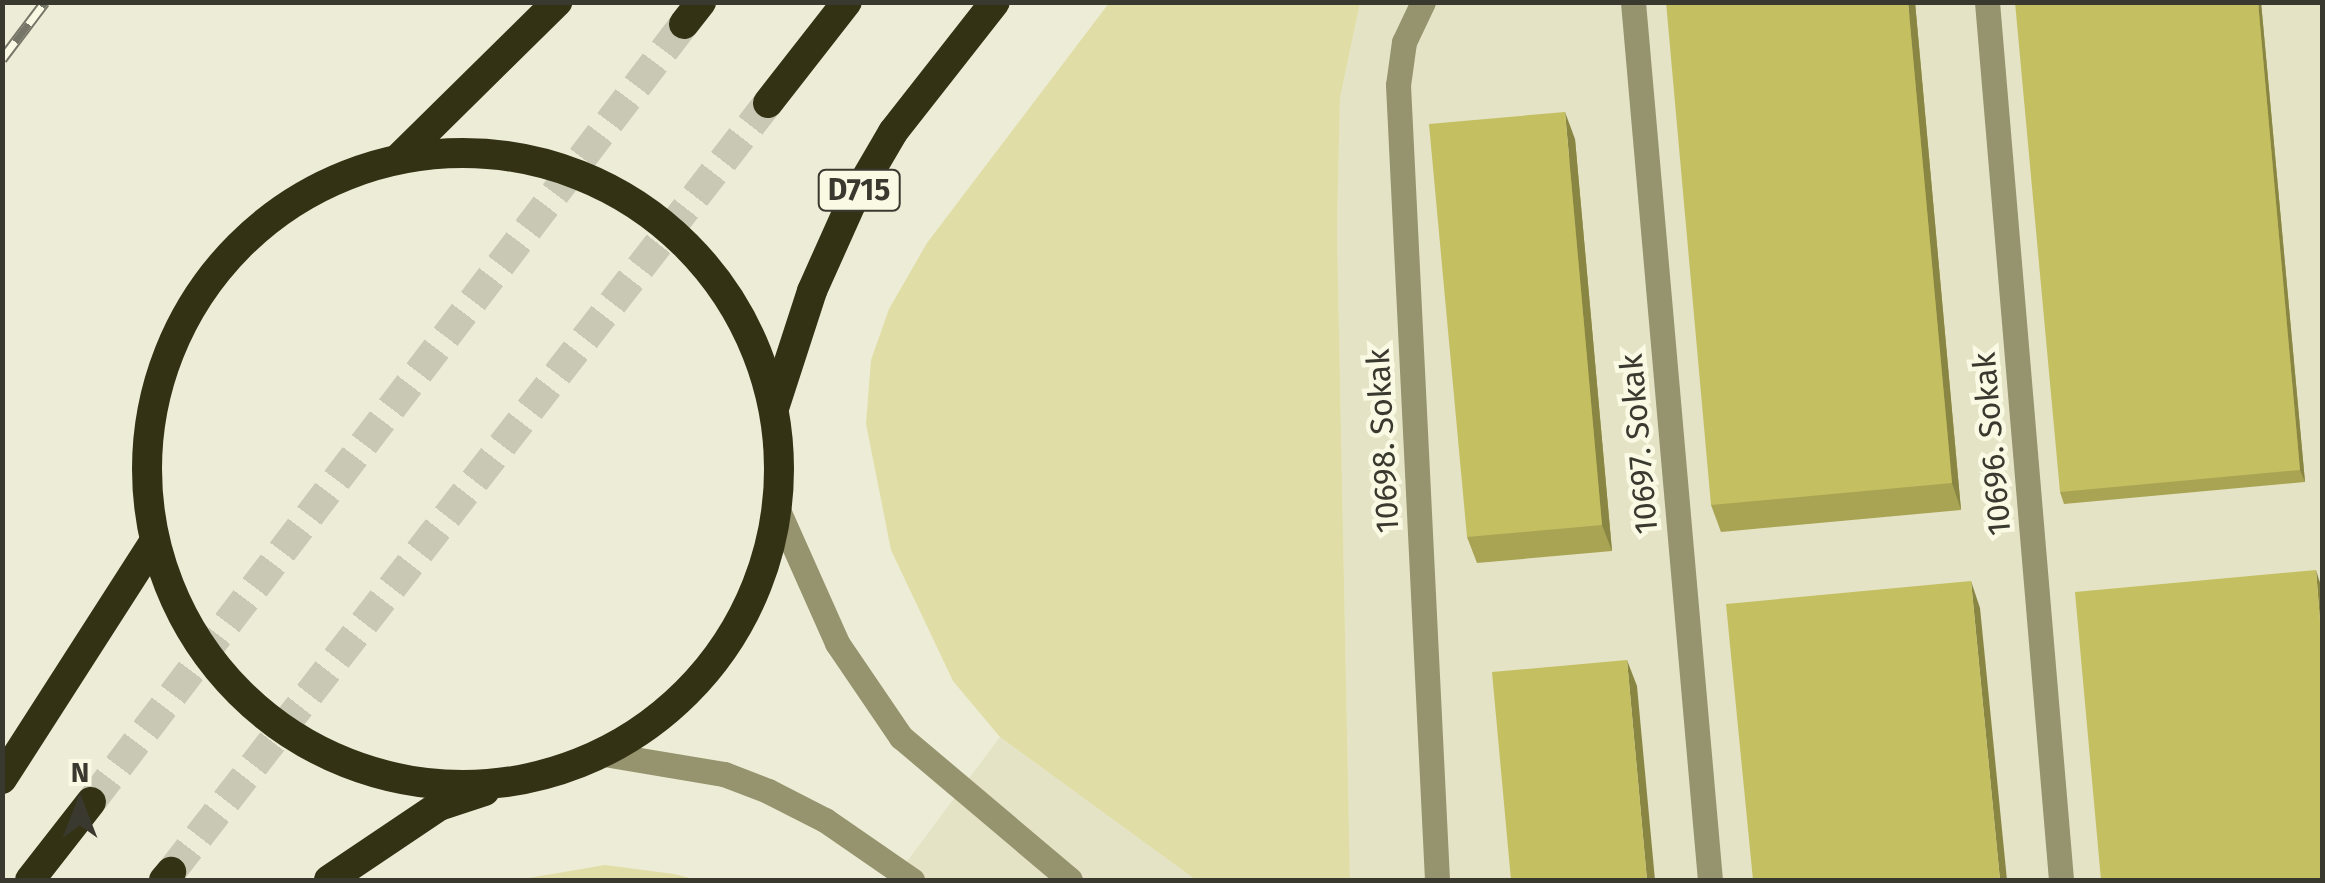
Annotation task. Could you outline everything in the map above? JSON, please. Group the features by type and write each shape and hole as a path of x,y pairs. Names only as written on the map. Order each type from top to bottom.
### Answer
{"highway":[{"path":"400,157 557,2"},
{"path":"768,103 847,2"},
{"name":"D715","path":"775,406 812,291 851,204 893,132 995,2"},
{"path":"328,880 439,806 604,754 677,703 735,634 770,552 777,508 775,406 741,313 679,234 596,180 500,153 400,157 304,193 225,258 179,329 145,442 154,544 189,631 249,704 328,756 418,782 513,782"},
{"path":"2,779 154,544"},
{"path":"30,880 91,802"}],"street":[{"name":"10698. Sokak","path":"1423,2 1404,42 1398,85 1436,880"},
{"name":"10697. Sokak","path":"1633,2 1710,880"},
{"name":"10696. Sokak","path":"1987,2 2062,880"},
{"path":"777,508 836,643 901,736 1070,880"},
{"path":"604,754 724,774 768,791 826,820 912,880"}],"shaded area":[{"path":"1109,3 1360,3 1340,98 1337,230 1350,880 1196,880 1000,737 953,681 891,550 866,424 871,360 889,309 927,243"},
{"path":"1360,3 2322,3 2322,880 1350,880 1337,230 1340,98"},
{"path":"1000,737 1196,880 893,880"},
{"path":"605,865 674,874 697,880 517,880"}],"building":[{"path":"1666,2 1908,2 1952,483 1711,505"},
{"path":"2015,2 2258,2 2300,470 2060,492"},
{"path":"1565,112 1602,525 1467,537 1429,124"},
{"path":"2316,570 2322,646 2322,880 2101,880 2075,592"},
{"path":"1971,581 2000,880 1753,880 1726,604"},
{"path":"1627,660 1647,880 1511,880 1492,672"}],"tunnel":[{"path":"91,802 684,24"},
{"path":"171,872 768,103"}],"railway":[{"path":"2,59 45,2"}]}
